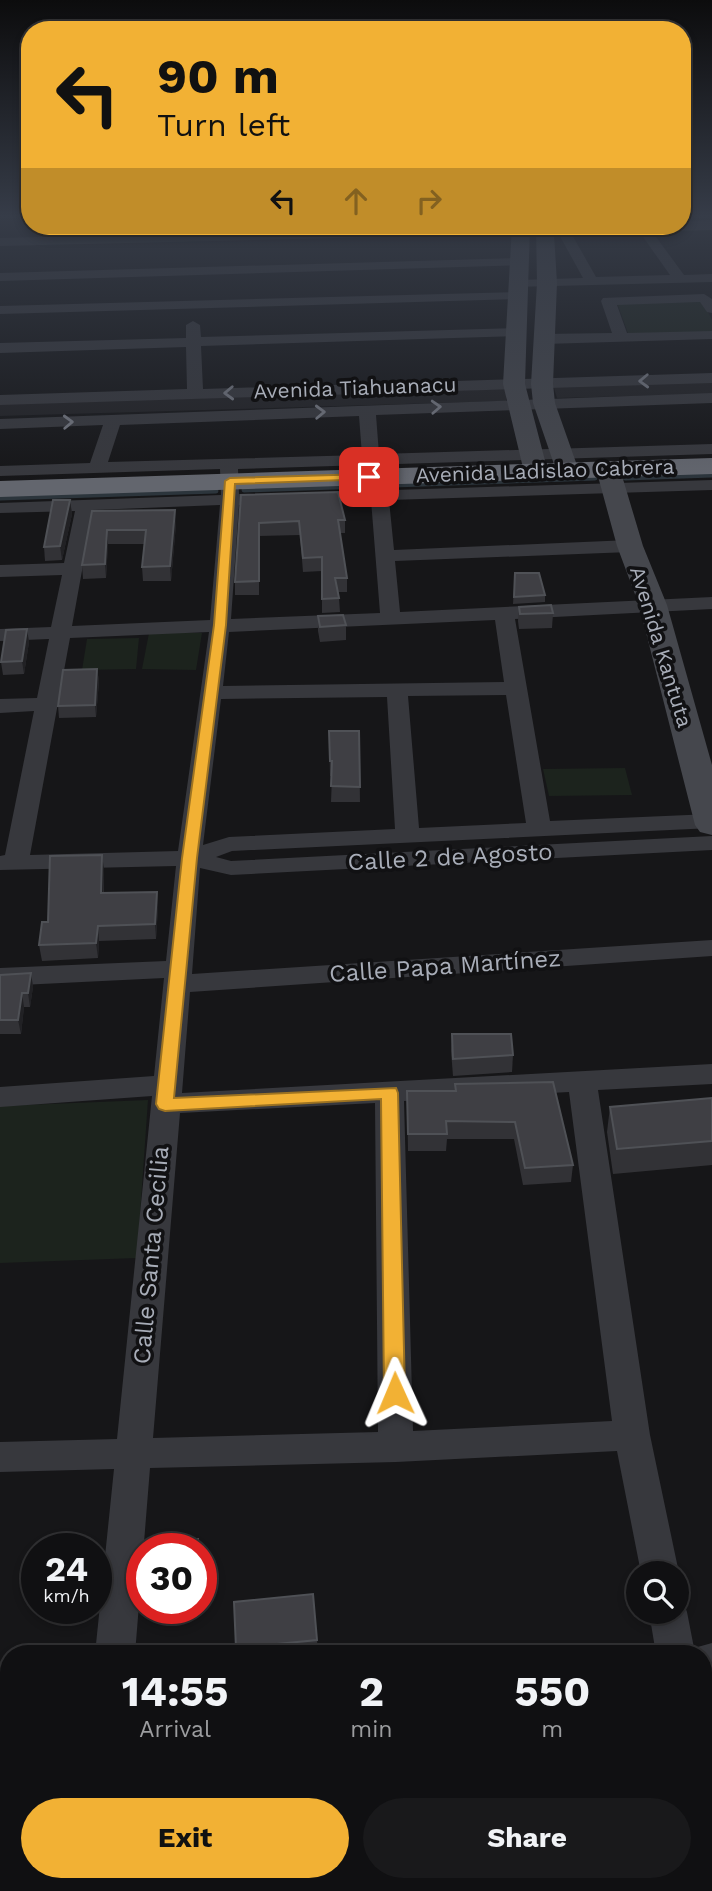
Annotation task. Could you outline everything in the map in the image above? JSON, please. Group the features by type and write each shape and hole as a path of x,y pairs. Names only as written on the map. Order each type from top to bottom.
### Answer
{"highway":[{"name":"Avenida Ladislao Cabrera","path":"0,489 230,481 564,462 611,479 712,466"}],"main road":[{"path":"518,304 516,394 534,463"},
{"path":"546,304 543,393 564,462"},
{"name":"Avenida Kantuta","path":"611,479 630,546 653,605 703,755 712,830"}],"street":[{"path":"0,310 28,304"},
{"path":"193,304 195,394"},
{"path":"609,304 621,338"},
{"path":"0,348 517,332"},
{"path":"544,339 712,335"},
{"name":"Avenida Tiahuanacu","path":"0,400 195,394 516,394 712,378"},
{"name":"Avenida Tiahuanacu","path":"543,393 712,398"},
{"name":"Avenida Tiahuanacu","path":"0,424 368,410 516,394"},
{"path":"368,410 371,459"},
{"path":"97,468 113,421"},
{"path":"564,462 712,449"},
{"path":"0,508 85,505 371,459 534,463"},
{"path":"0,471 97,468 380,495 611,479 712,485"},
{"name":"Calle Santa Cecilia","path":"116,1645 189,858 220,625 230,481"},
{"path":"380,495 390,618"},
{"path":"8,862 46,704 85,505"},
{"path":"386,556 630,546"},
{"path":"0,570 72,569"},
{"path":"0,635 712,603"},
{"path":"504,614 539,828"},
{"path":"213,693 515,688"},
{"path":"397,691 407,834"},
{"path":"0,706 46,704"},
{"name":"Calle 2 de Agosto","path":"189,858 229,844 407,834 539,828 712,830"},
{"name":"Calle 2 de Agosto","path":"8,862 189,858 231,868 712,830"},
{"name":"Calle Papa Martínez","path":"0,977 178,977 712,948"},
{"path":"0,1097 389,1093 712,1074"},
{"path":"582,1082 632,1435 658,1561"},
{"path":"389,1093 396,1447"},
{"path":"0,1457 396,1447 632,1435"},
{"path":"670,1624 674,1645"}],"shaded area":[{"path":"617,304 704,304 712,320 712,333 628,333"},
{"path":"712,381 712,394 557,398 553,385"},
{"path":"507,389 506,401 0,416 0,404"},
{"path":"149,633 202,633 196,670 142,669"},
{"path":"139,638 136,669 82,670 87,639"},
{"path":"625,768 632,795 549,796 543,769"},
{"path":"148,1100 137,1258 0,1263 0,1106"}],"building":[{"path":"338,492 345,520 338,520 347,578 335,578 339,598 322,599 322,557 303,558 299,521 259,523 259,581 235,582 241,495"},
{"path":"53,500 70,500 60,546 44,547"},
{"path":"175,510 170,566 142,567 146,530 107,530 105,564 82,565 92,511"},
{"path":"515,573 539,573 545,595 514,597"},
{"path":"551,605 553,613 520,614 519,607"},
{"path":"343,615 346,625 320,627 318,616"},
{"path":"27,629 22,661 1,662 6,630"},
{"path":"97,669 95,705 58,706 63,670"},
{"path":"329,731 359,731 360,787 331,786"},
{"path":"102,855 101,893 157,892 155,924 98,926 96,943 39,945 42,922 48,922 50,856"},
{"path":"31,973 28,993 22,993 18,1020 0,1020 0,975"},
{"path":"452,1034 511,1034 513,1055 453,1059"},
{"path":"553,1082 573,1165 525,1168 515,1122 446,1121 447,1134 408,1134 407,1091 456,1091 455,1084"},
{"path":"712,1098 712,1141 617,1149 610,1107"},
{"path":"313,1594 317,1640 236,1645 234,1602"}],"waterway":[{"path":"625,478 712,475"},
{"path":"244,490 595,478"},
{"path":"0,498 216,491"}],"route":[{"path":"369,477 230,481 213,693 189,858 165,1104 389,1093 395,1393"}]}
